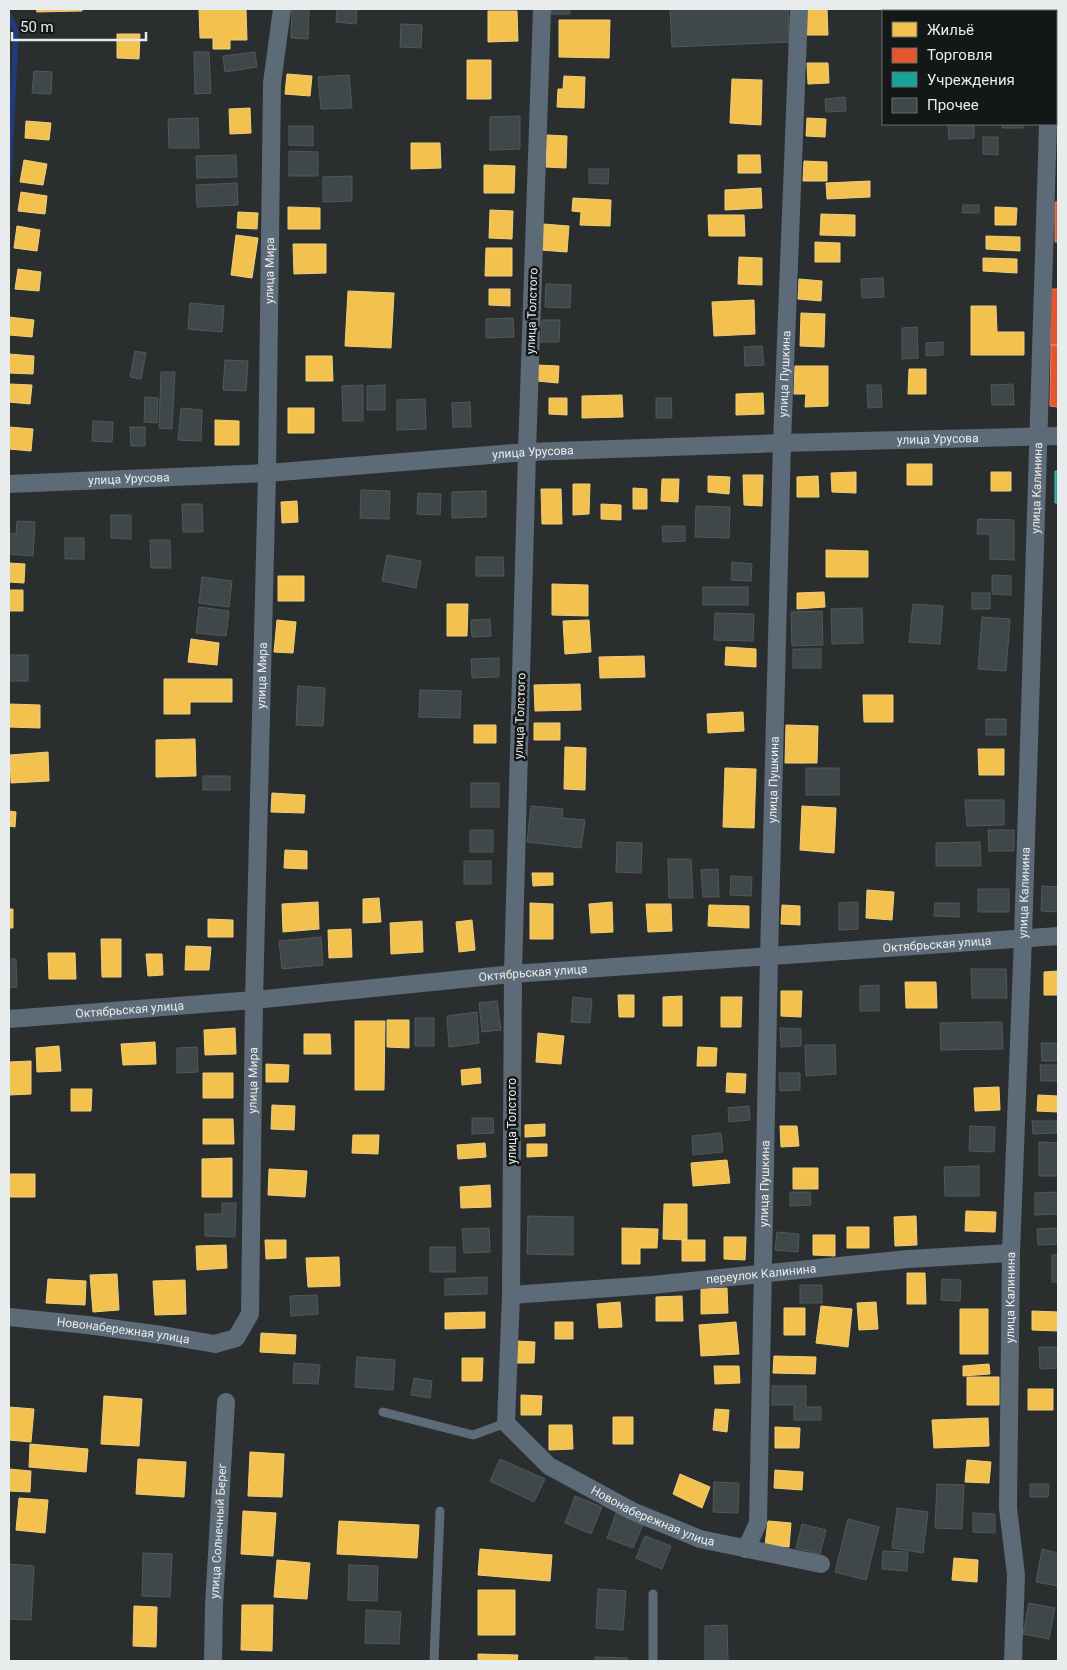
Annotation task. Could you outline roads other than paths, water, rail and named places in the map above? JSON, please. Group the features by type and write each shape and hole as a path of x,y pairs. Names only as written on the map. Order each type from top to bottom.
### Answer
{"street":[{"name":"улица Мира","path":"236,1338 250,1314 254,1000 267,473 272,83 282,9"},
{"name":"улица Толстого","path":"506,1423 511,1295 512,974 542,9"},
{"name":"улица Пушкина","path":"746,1549 758,1522 764,1273 768,957 782,443 799,9"},
{"name":"улица Калинина","path":"1013,1661 1016,1575 1008,1508 1011,1253 1039,436 1052,189 1048,125"},
{"name":"улица Урусова","path":"9,484 267,473 527,452 1058,436"},
{"name":"Октябрьская улица","path":"9,1019 254,1000 512,974 1058,936"},
{"name":"переулок Калинина","path":"511,1295 652,1285 908,1259 1011,1253"},
{"name":"Новонабережная улица","path":"9,1317 96,1326 215,1344 236,1338"},
{"name":"улица Солнечный Берег","path":"213,1661 214,1605 226,1402"},
{"name":"Новонабережная улица","path":"506,1423 549,1466 632,1511 700,1539 821,1564"}],"lane":[{"path":"383,1412 473,1436 506,1423"},
{"path":"434,1661 440,1511"},
{"path":"653,1594 653,1661"}],"waterway":[{"path":"9,15 16,32 9,176"}]}
